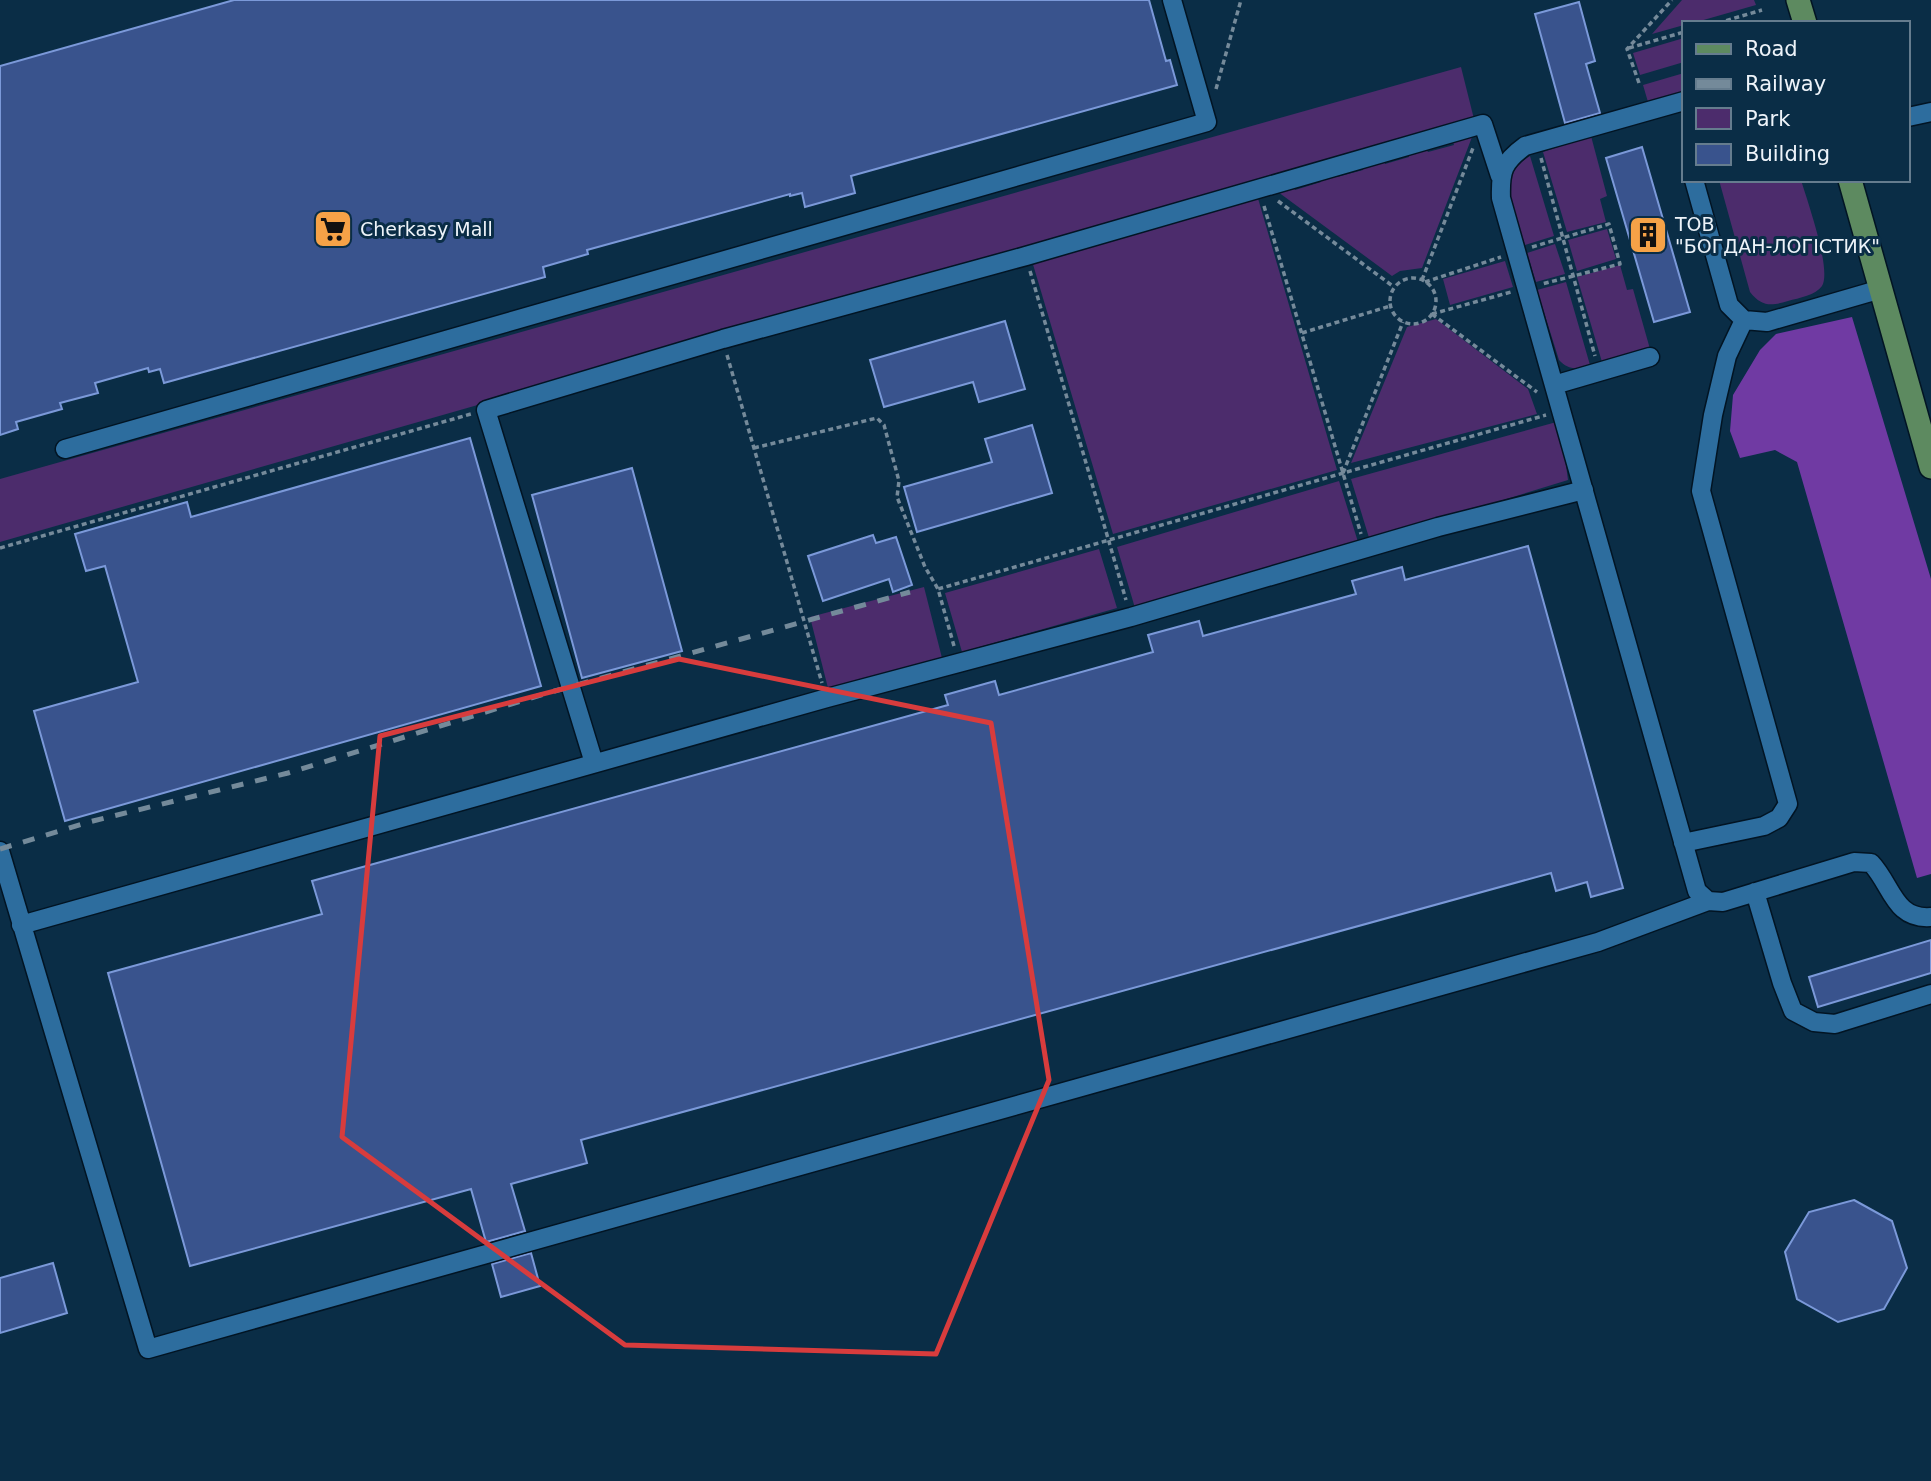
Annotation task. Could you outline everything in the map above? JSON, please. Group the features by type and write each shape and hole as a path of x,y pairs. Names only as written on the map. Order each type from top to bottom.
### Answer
{"main road":[{"path":"1798,0 1804,21"},
{"path":"1851,182 1931,467"}],"lane":[{"path":"65,449 1207,122 1172,0"},
{"path":"1500,176 1510,158 1525,146 1682,102"},
{"path":"1910,117 1931,112"},
{"path":"594,763 486,410 723,339 1026,256 1483,124 1500,176 1501,198 1683,843 1697,891 1708,901"},
{"path":"1695,182 1729,305 1744,320 1767,322 1881,289"},
{"path":"1683,843 1764,826 1779,818 1788,804 1701,491 1713,415 1727,356 1744,320"},
{"path":"1554,384 1650,357"},
{"path":"21,925 827,698 1131,617 1366,548 1584,490"},
{"path":"0,850 148,1349 1584,946 1708,901 1723,902 1854,862 1871,863 1882,874 1902,910 1916,918 1931,917"},
{"path":"1755,892 1793,1011 1814,1022 1835,1024 1931,994"}],"path":[{"path":"1207,122 1241,0"},
{"path":"1627,48 1672,0"},
{"path":"1725,21 1762,10"},
{"path":"1627,48 1682,33"},
{"path":"1627,48 1639,83"},
{"path":"1422,280 1483,124"},
{"path":"1537,142 1599,372"},
{"path":"1259,187 1394,287"},
{"path":"1259,187 1366,548"},
{"path":"1026,256 1131,617"},
{"path":"1411,278 1422,280 1434,293 1435,307 1432,314 1421,323 1404,322 1393,314 1390,306 1389,299 1394,287 1411,278"},
{"path":"1301,333 1390,306"},
{"path":"1432,314 1561,411"},
{"path":"1343,474 1404,322"},
{"path":"723,339 827,698"},
{"path":"0,548 486,410"},
{"path":"937,589 1561,411"},
{"path":"754,448 877,418 884,425 899,481 897,497 925,567 937,589 958,663"}],"highlighted area":[{"path":"679,659 991,723 1049,1080 936,1354 625,1345 342,1137 380,736"}],"green space":[{"path":"1682,0 1754,0 1756,5 1700,21 1682,21 1682,26 1652,34"},
{"path":"1682,39 1682,63 1640,75 1633,53"},
{"path":"1461,67 1474,119 0,542 0,479"},
{"path":"1682,74 1682,92 1648,102 1643,85"},
{"path":"1466,134 1472,137 1422,268 1400,271 1392,276 1274,189 1292,183 1295,190 1321,182 1320,175 1335,171 1337,177 1363,170 1363,164 1383,157 1385,164 1409,157 1408,150 1424,147 1428,152 1454,145 1451,137"},
{"path":"1591,136 1607,196 1600,199 1606,222 1567,232 1543,152"},
{"path":"1530,156 1554,236 1525,245 1513,209 1510,185 1519,165"},
{"path":"1720,182 1802,182 1824,266 1822,286 1807,296 1777,304 1763,303 1750,292"},
{"path":"1257,195 1337,470 1113,534 1032,261"},
{"path":"1607,229 1616,259 1577,271 1568,240"},
{"path":"1555,244 1565,274 1536,282 1527,253"},
{"path":"1505,261 1513,287 1450,305 1443,279"},
{"path":"1620,265 1627,290 1633,289 1650,349 1602,362 1577,277"},
{"path":"1566,282 1590,365 1581,368 1570,367 1559,360 1537,290"},
{"path":"1436,319 1528,389 1537,414 1351,463 1407,327"},
{"path":"1560,421 1568,480 1370,541 1351,479"},
{"path":"1339,481 1358,542 1135,608 1117,547"},
{"path":"1099,549 1117,608 962,652 945,593"},
{"path":"924,587 942,658 828,688 810,617"}],"shaded area":[{"path":"1852,317 1931,579 1931,874 1917,878 1797,462 1775,450 1740,458 1730,431 1733,395 1760,350 1776,334"}],"building":[{"name":"Cherkasy Mall","path":"234,0 1149,0 1166,61 1170,60 1177,85 851,176 855,193 805,207 802,193 790,194 587,250 588,254 543,267 545,277 164,383 160,369 149,372 148,368 95,383 98,393 60,403 62,409 16,422 18,429 0,435 0,66"},
{"path":"1579,2 1595,61 1586,64 1600,113 1565,123 1535,14"},
{"name":"ТОВ \"БОГДАН-ЛОГІСТИК\"","path":"1642,147 1690,312 1654,322 1606,158"},
{"path":"1005,321 1025,389 979,402 973,382 884,407 870,360"},
{"path":"1032,425 1052,493 917,532 904,487 992,462 985,439"},
{"path":"470,438 541,686 65,821 34,711 138,682 105,566 86,571 75,534 187,502 191,517"},
{"path":"632,468 682,651 582,678 532,495"},
{"path":"873,535 876,543 896,537 912,585 893,592 889,579 823,601 808,556"},
{"path":"1528,546 1623,888 1591,897 1587,882 1556,891 1551,873 581,1140 587,1163 511,1184 525,1231 486,1242 471,1189 190,1266 108,973 322,914 312,881 948,705 945,695 995,681 999,695 1153,652 1148,635 1199,621 1203,636 1356,594 1352,581 1402,567 1405,580"},
{"path":"1931,940 1931,973 1818,1007 1809,977"},
{"path":"1854,1200 1892,1221 1907,1268 1884,1309 1838,1322 1797,1299 1785,1252 1809,1212"},
{"path":"531,1253 540,1286 501,1297 492,1264"},
{"path":"53,1263 67,1313 0,1333 0,1278"}],"railway":[{"path":"0,849 89,822 288,773 544,694 910,592"}],"place":[{"name":"Cherkasy Mall","path":"333,229"},
{"name":"ТОВ \"БОГДАН-ЛОГІСТИК\"","path":"1648,235"}]}
